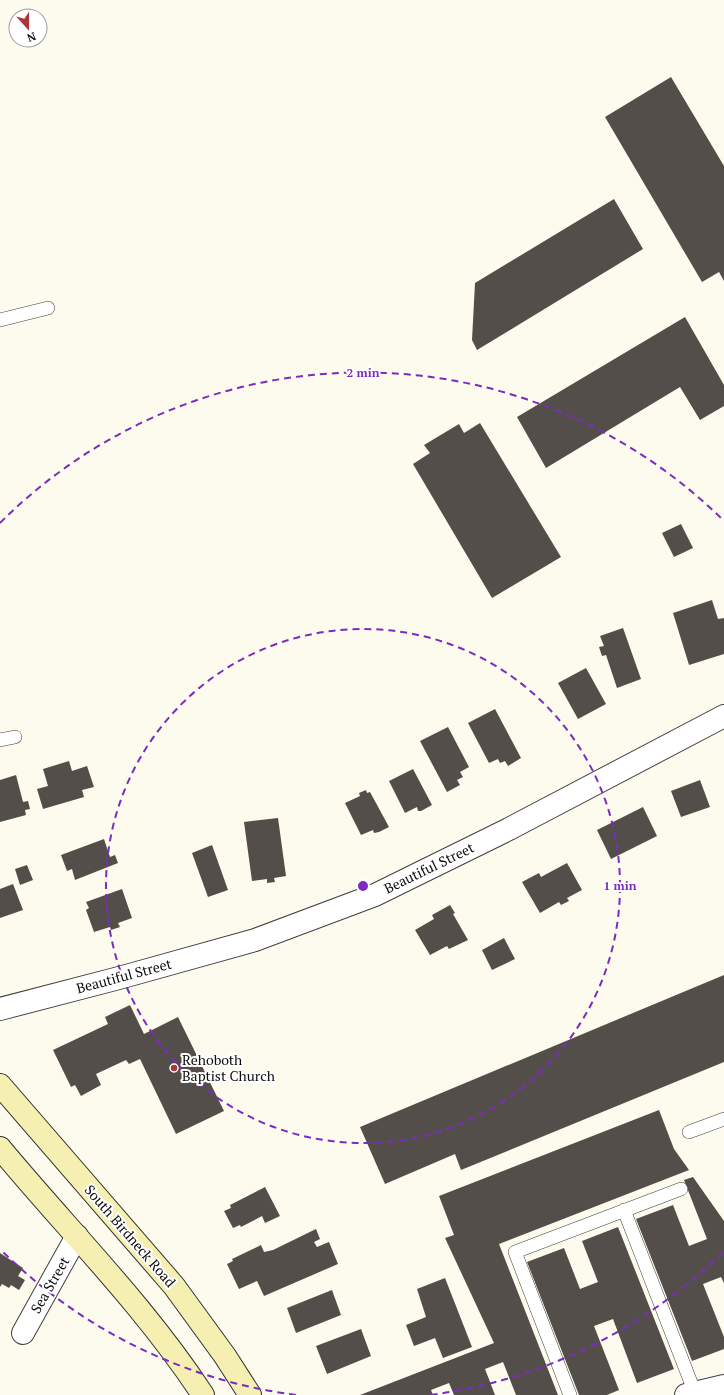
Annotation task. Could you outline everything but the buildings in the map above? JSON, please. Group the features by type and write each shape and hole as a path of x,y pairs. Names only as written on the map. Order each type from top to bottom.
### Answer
{"main road":[{"name":"South Birdneck Road","path":"0,1085 174,1286 225,1356 250,1395"},
{"path":"1,1153 78,1236 132,1299 170,1348 203,1395"}],"street":[{"name":"Beautiful Street","path":"0,1009 255,940 375,894 509,830 724,716"},
{"name":"Sea Street","path":"23,1333 78,1236"},
{"path":"691,1394 724,1386"}],"lane":[{"path":"0,320 48,308"},
{"path":"0,740 14,738"},
{"path":"689,1132 724,1119"},
{"path":"570,1395 514,1252 681,1188"},
{"path":"624,1210 691,1394"}],"place":[{"name":"Rehoboth Baptist Church","path":"174,1068"}]}
